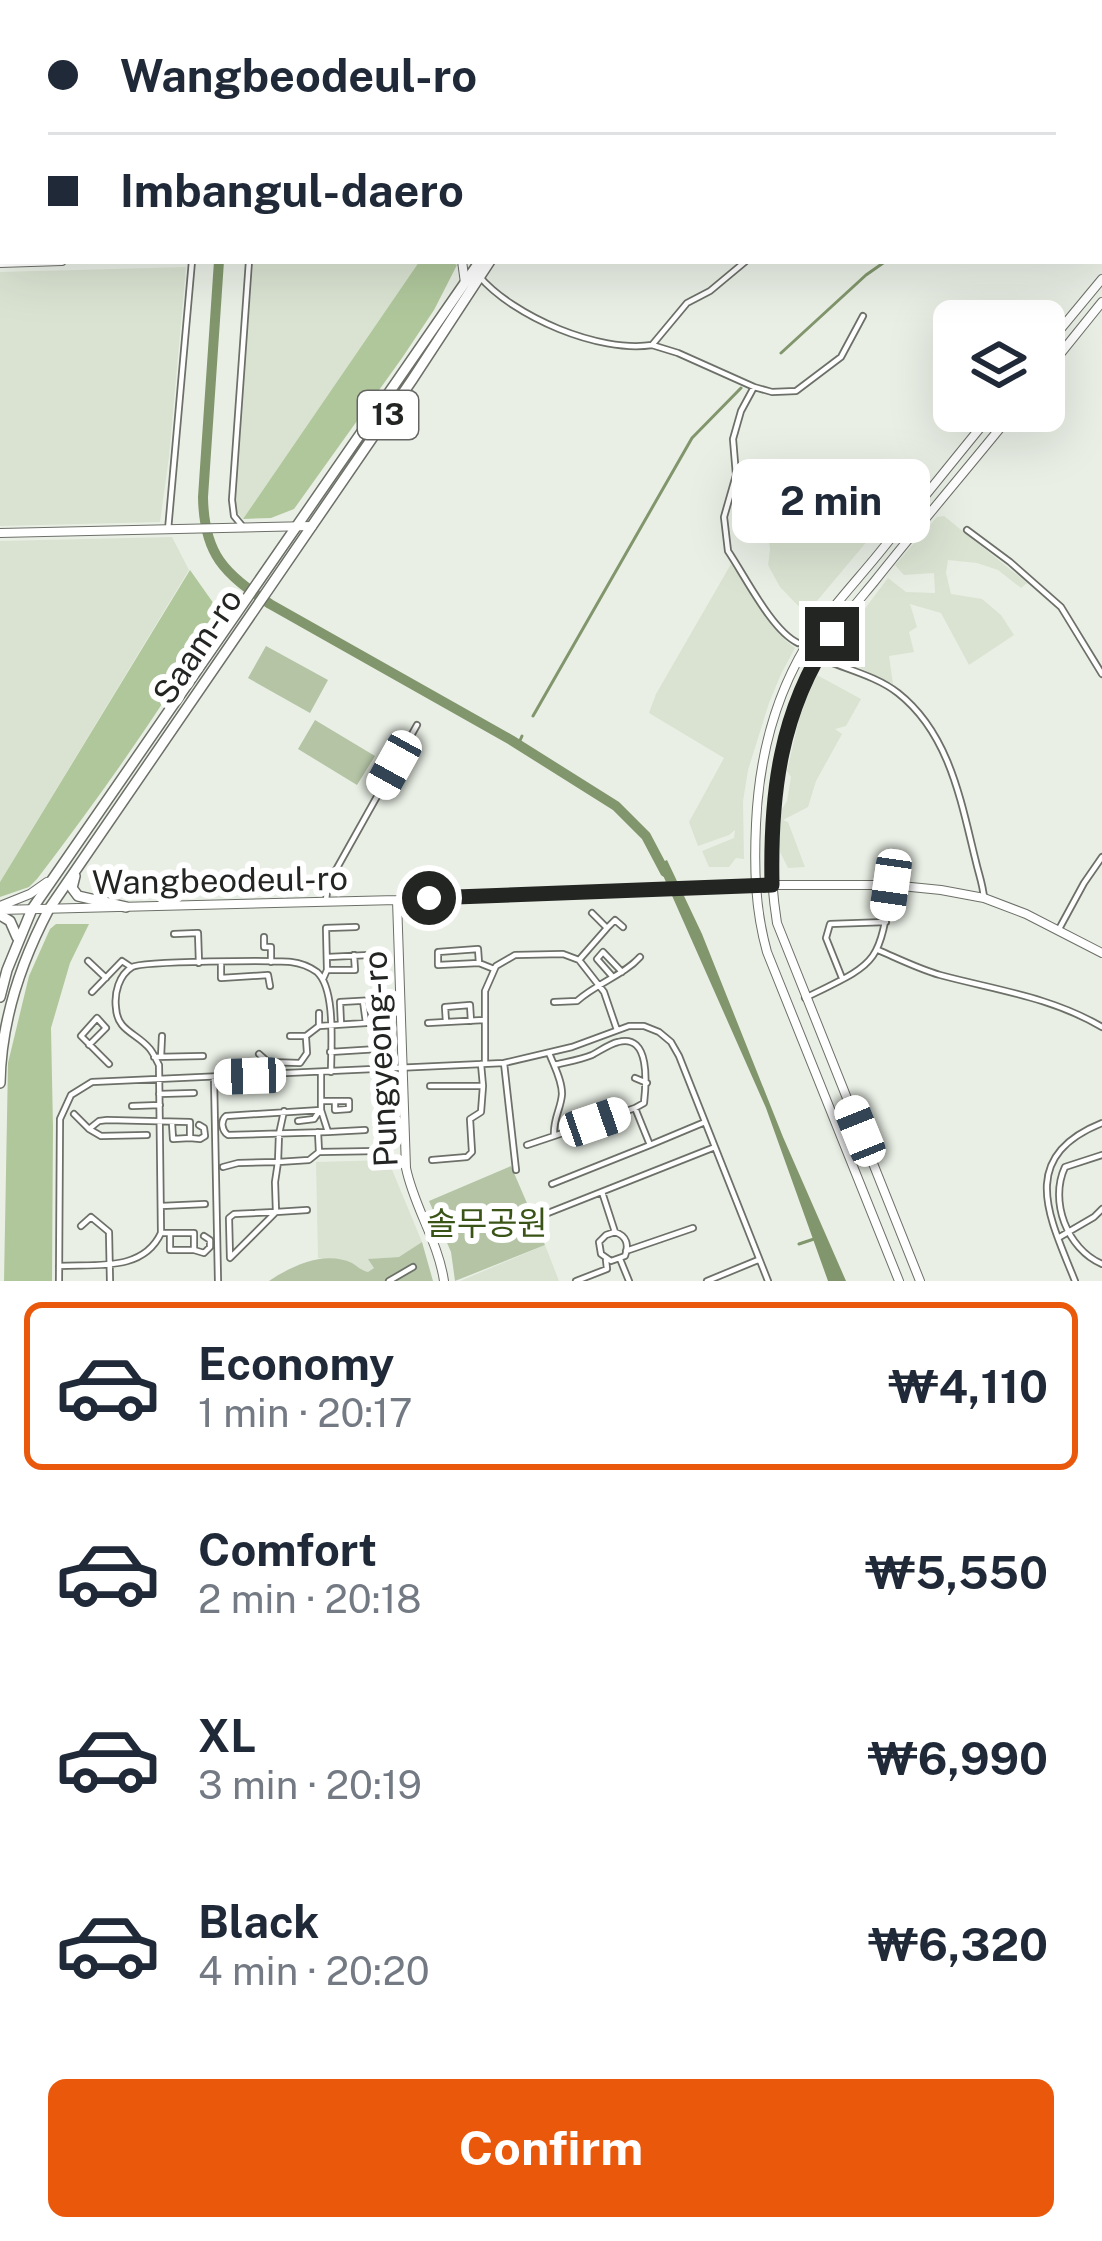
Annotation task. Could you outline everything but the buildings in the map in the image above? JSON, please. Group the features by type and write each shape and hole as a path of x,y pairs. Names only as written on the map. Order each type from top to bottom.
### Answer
{"main road":[{"path":"463,264 465,283"},
{"name":"Saam-ro","path":"0,997 32,909 478,264"},
{"name":"Saam-ro","path":"0,1083 4,1039 20,973 49,909 488,264"},
{"path":"1065,324 1102,279"},
{"path":"1065,348 1102,302"},
{"path":"899,1281 760,927 755,885 757,802 773,720 803,650 977,432"},
{"path":"920,1281 777,923 771,824 791,719 808,673 832,634 997,432"},
{"path":"0,533 312,526"},
{"path":"78,867 72,886 76,895 127,907"},
{"path":"17,942 13,924 0,910 38,890 57,872"},
{"name":"Wangbeodeul-ro","path":"0,910 755,885 891,885 984,898 1102,953"},
{"name":"Pungyeong-ro","path":"397,900 406,1168 444,1281"}],"street":[{"path":"174,530 192,264"},
{"path":"239,528 232,500 249,264"},
{"path":"652,345 677,312 742,264"},
{"path":"479,276 510,304 543,322 606,343 652,345 754,387 783,392 802,388 841,357 863,316"},
{"path":"754,387 733,439 736,475 725,507 725,537 728,551 778,626 790,641 798,643"},
{"path":"967,530 1051,597 1102,674"},
{"path":"830,662 903,696 931,730 952,771 968,820 984,898"},
{"path":"326,902 328,884 417,725"},
{"path":"1058,930 1102,857"},
{"path":"806,998 863,967 878,950 891,885"},
{"path":"592,914 607,928"},
{"path":"579,960 615,920 623,927"},
{"path":"842,979 825,934 830,924 886,922"},
{"path":"322,979 327,970 326,928 356,926"},
{"path":"174,934 198,933 199,963"},
{"path":"264,937 264,946 280,947"},
{"path":"271,947 271,962"},
{"path":"479,963 478,950 438,952 438,964 479,963 494,969"},
{"path":"878,950 924,970 1053,1004 1102,1027"},
{"path":"612,976 597,959 603,952 622,972"},
{"path":"432,1160 467,1157 472,1152 470,1119 481,1112 483,1086 484,991 503,959 563,954 579,960 604,992 616,1030"},
{"path":"327,970 355,970 354,955"},
{"path":"328,957 369,955 372,968"},
{"path":"554,1002 578,1001 640,956"},
{"path":"88,961 106,978"},
{"path":"92,992 122,961 131,967"},
{"path":"157,1057 119,1024 117,985 131,967 149,963 300,964 317,973 330,992 331,1072"},
{"path":"221,963 221,978 268,975 270,986"},
{"path":"290,1036 306,1036 320,1026 366,1023 363,1000"},
{"path":"341,1024 340,1002 376,1000"},
{"path":"446,1022 445,1006 470,1005 471,1021"},
{"path":"319,1013 320,1026"},
{"path":"106,1028 97,1018 81,1036 109,1064"},
{"path":"428,1023 484,1020"},
{"path":"89,1045 106,1028 119,1024"},
{"path":"59,1281 60,1119 76,1091 92,1082 504,1064 628,1026 644,1026 671,1042 767,1281"},
{"path":"59,1265 140,1258 161,1233 157,1057 161,1036"},
{"path":"259,1054 268,1062 301,1063 307,1053 306,1036"},
{"path":"527,1145 644,1102 646,1063 638,1048 627,1041 554,1065"},
{"path":"330,1052 377,1049"},
{"path":"549,1053 562,1098 554,1136"},
{"path":"157,1057 203,1056"},
{"path":"504,1064 516,1170"},
{"path":"298,1121 314,1119 320,1110 321,1072"},
{"path":"214,1077 218,1281"},
{"path":"635,1078 647,1083"},
{"path":"430,1087 483,1086"},
{"path":"159,1094 194,1093"},
{"path":"322,1101 335,1101"},
{"path":"132,1106 160,1105"},
{"path":"635,1108 650,1145"},
{"path":"320,1110 224,1118 224,1130 228,1136 365,1130"},
{"path":"320,1110 328,1132"},
{"path":"284,1112 276,1212 230,1258 231,1215 276,1212 307,1210"},
{"path":"74,1114 100,1136 147,1135"},
{"path":"89,1129 102,1120 190,1123 190,1138"},
{"path":"552,1184 705,1122"},
{"path":"172,1123 173,1138 200,1139 205,1136 199,1126"},
{"path":"1075,1281 1052,1224 1048,1173 1072,1137 1102,1123"},
{"path":"318,1132 319,1153"},
{"path":"548,1214 715,1147"},
{"path":"224,1166 309,1160 319,1153 378,1151"},
{"path":"1102,1155 1065,1167 1058,1183 1058,1201 1070,1233 1084,1252 1102,1264"},
{"path":"602,1192 615,1232 626,1240 626,1251"},
{"path":"161,1206 206,1204"},
{"path":"1058,1238 1102,1210"},
{"path":"81,1226 92,1217 109,1232 110,1281"},
{"path":"606,1260 620,1259 626,1251 693,1228"},
{"path":"576,1281 607,1268 599,1242 615,1232"},
{"path":"161,1233 194,1233 194,1250"},
{"path":"170,1233 170,1250 204,1252 210,1247 204,1236"},
{"path":"620,1259 629,1281"},
{"path":"707,1281 759,1260"},
{"path":"388,1281 412,1267"}],"shaded area":[{"path":"253,264 418,264 243,519 234,509"},
{"path":"418,264 457,265 402,358 294,509 271,518 243,519"},
{"path":"186,267 160,522 0,526 0,272"},
{"path":"800,480 869,539 806,614 780,587 768,565 767,530 791,527 795,507 791,482"},
{"path":"944,516 1027,583 1021,588 998,570 948,560 951,594 982,599 1014,635 969,665 941,613 910,604 917,627 909,632 914,652 889,656 893,684 842,659 833,651 888,578 906,592 935,593 934,573 904,575 895,565 937,517"},
{"path":"172,537 189,570 0,882 0,541"},
{"path":"731,564 795,648 769,703 748,770 743,801 744,859 736,858 729,867 709,867 702,851 734,838 735,830 698,846 689,822 724,758 649,713"},
{"path":"190,570 220,613 132,748 37,879 29,887 0,897 0,882"},
{"path":"817,675 861,699 846,726 835,729 842,734 816,781 808,807 783,820 788,822 805,867 788,868 780,852 780,812 787,801 791,777 787,771 801,710"},
{"path":"667,860 846,1281 828,1281 766,1108 658,864"},
{"path":"56,924 89,924 70,963 51,1028 52,1281 4,1281 8,1063 29,976"},
{"path":"388,1160 422,1242 400,1257 370,1259 374,1268 368,1272 351,1263 318,1258 316,1162"},
{"path":"545,1245 559,1281 460,1281"}],"green space":[{"path":"266,646 328,680 310,713 248,678"},
{"path":"315,720 375,756 357,785 298,749"},
{"name":"솔무공원","path":"511,1166 545,1245 455,1281 451,1252 429,1201"},
{"path":"422,1242 433,1281 269,1281 298,1265 331,1258 368,1272 374,1268 368,1259 399,1257"}],"waterway":[{"path":"219,264 203,497 207,534 220,561 270,604 511,740 616,806 646,836 665,872"},
{"path":"781,353 882,264"},
{"path":"533,716 692,438 741,388"},
{"path":"518,745 522,736"},
{"path":"799,1244 814,1239"}],"tunnel":[{"path":"804,647 830,662"}],"route":[{"path":"429,898 772,885 772,808 780,760 808,673 832,634"}]}
